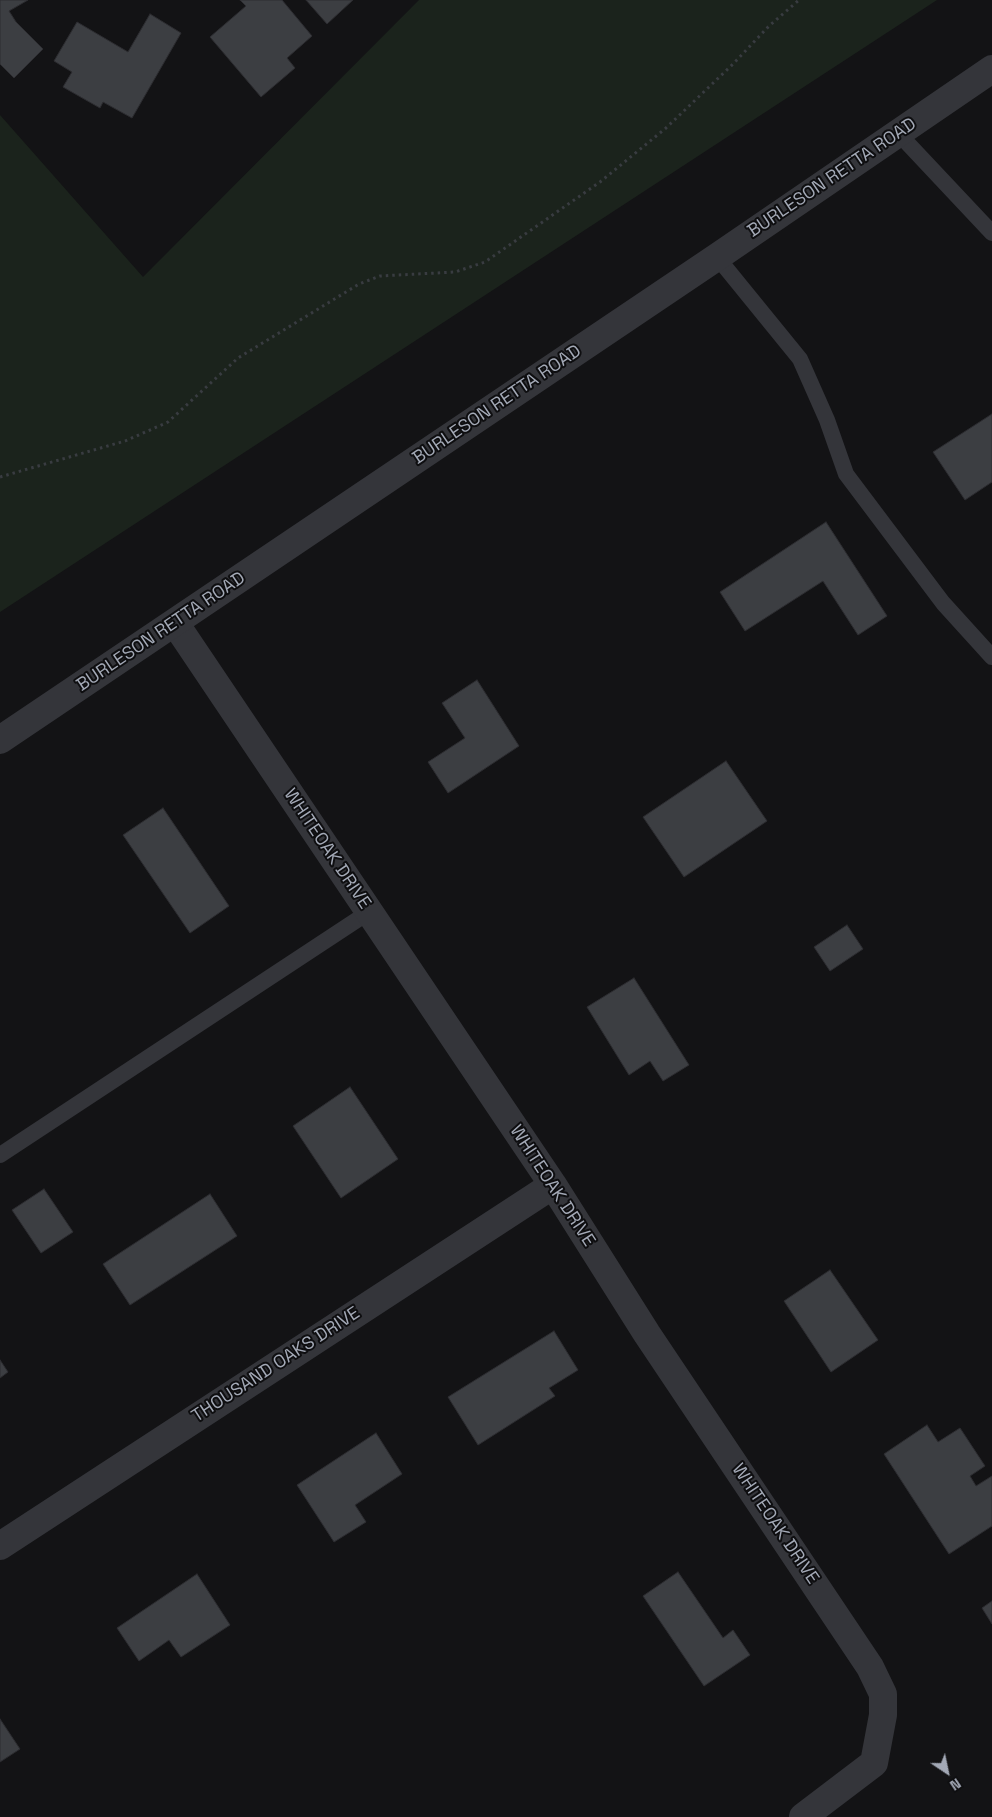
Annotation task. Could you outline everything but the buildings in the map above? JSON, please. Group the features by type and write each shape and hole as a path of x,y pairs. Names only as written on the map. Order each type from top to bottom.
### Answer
{"street":[{"name":"BURLESON RETTA ROAD","path":"0,740 176,623 992,69"},
{"name":"WHITEOAK DRIVE","path":"176,623 553,1185 647,1334 870,1667 883,1694 883,1715 874,1763 803,1817"},
{"name":"THOUSAND OAKS DRIVE","path":"0,1546 553,1185"}],"lane":[{"path":"898,133 992,233"},
{"path":"717,257 800,359 827,420 846,474 943,603 992,657"},
{"path":"0,1155 369,912"}],"path":[{"path":"0,477 125,441 168,422 238,358 360,284 380,276 455,272 485,262 600,182 666,128 733,64 768,26 799,0"}],"shaded area":[{"path":"419,0 937,0 0,612 0,115 143,277"}]}
